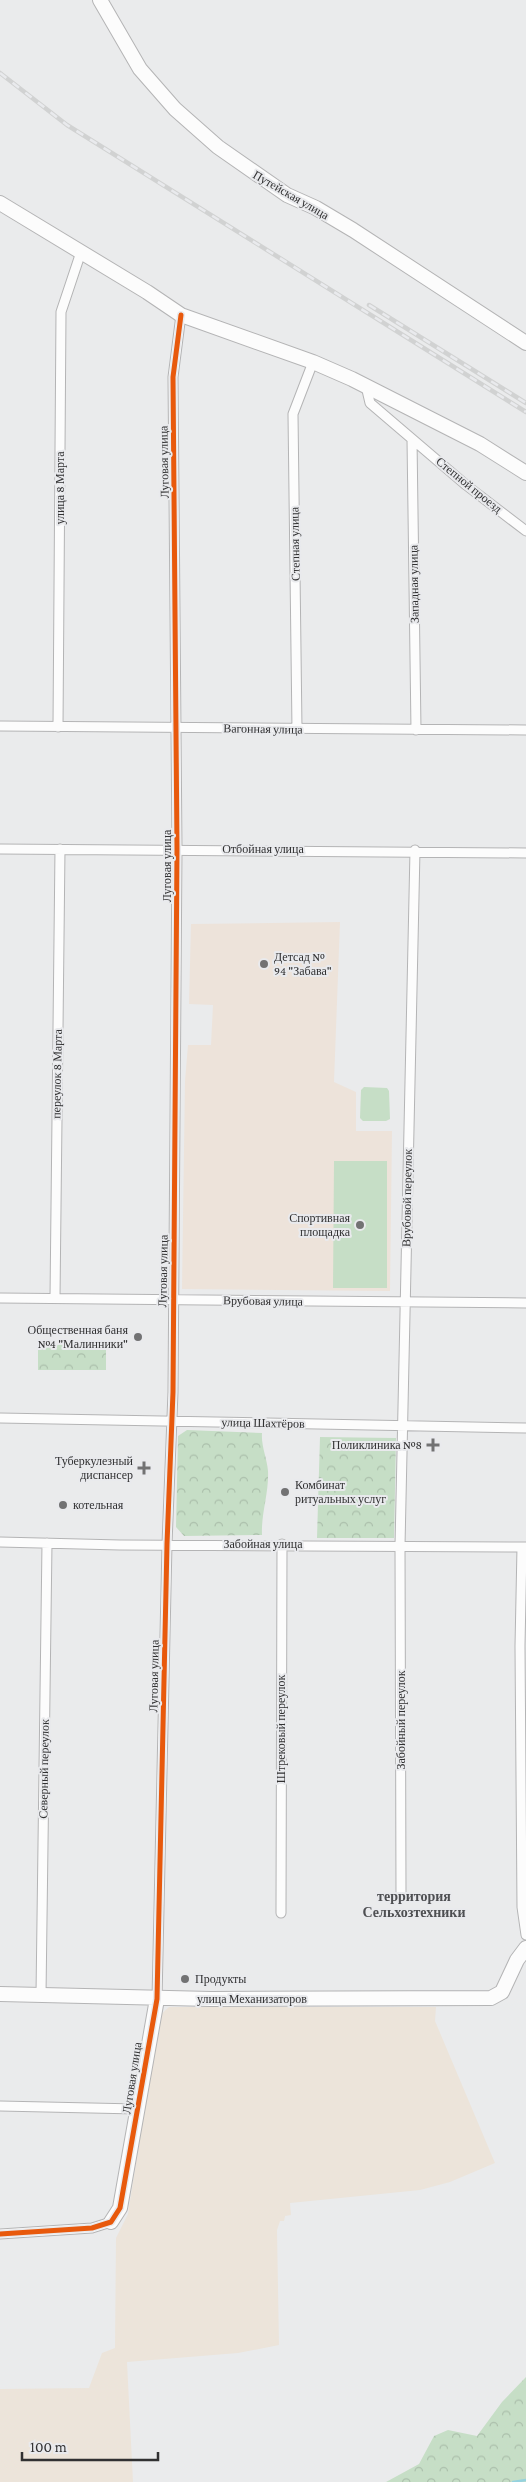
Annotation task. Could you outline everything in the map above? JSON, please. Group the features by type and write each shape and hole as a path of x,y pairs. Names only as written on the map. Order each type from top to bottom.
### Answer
{"main road":[{"name":"Путейская улица","path":"100,0 140,69 175,110 218,147 287,195 316,208 353,230 526,343"},
{"path":"0,203 147,292 181,315 313,362 366,386 480,444 526,473"},
{"name":"улица Механизаторов","path":"0,1994 157,1999 491,1998 502,1992 517,1960 526,1948"},
{"name":"Луговая улица","path":"111,2222 120,2208 157,1999"}],"street":[{"name":"улица 8 Марта","path":"58,727 61,312 81,252"},
{"name":"Луговая улица","path":"157,1999 167,1544 172,1422 177,849 172,377 181,315"},
{"name":"Степная улица","path":"297,729 293,414 313,362"},
{"name":"Степной проезд","path":"366,386 370,403 466,485 526,531"},
{"name":"Западная улица","path":"412,439 416,730"},
{"name":"Вагонная улица","path":"0,726 526,730"},
{"name":"Отбойная улица","path":"0,849 415,850 526,853"},
{"name":"переулок 8 Марта","path":"55,1298 60,850"},
{"name":"Врубовой переулок","path":"400,1546 415,850"},
{"name":"Врубовая улица","path":"0,1298 526,1303"},
{"name":"улица Шахтёров","path":"0,1418 526,1428"},
{"name":"Забойная улица","path":"0,1542 524,1547"},
{"name":"Северный переулок","path":"41,1995 47,1543"},
{"name":"Штрековый переулок","path":"281,1913 282,1544"},
{"name":"Забойный переулок","path":"400,1546 401,1894"},
{"path":"524,1547 522,1906 526,1936"},
{"path":"0,2106 137,2109"},
{"path":"0,2234 92,2228 111,2222"}],"shaded area":[{"path":"340,922 334,1082 356,1092 356,1131 392,1131 390,1291 182,1289 185,1081 188,1045 211,1045 213,1005 189,1004 191,924"},
{"path":"169,2007 436,2007 435,2021 495,2163 450,2182 420,2190 290,2203 291,2215 285,2216 284,2221 280,2221 277,2230 279,2345 238,2353 127,2362 133,2482 0,2482 0,2389 89,2388 102,2353 115,2348 116,2238 128,2214 159,2016"}],"green space":[{"path":"364,1087 387,1088 389,1091 390,1119 386,1121 363,1121 360,1118 361,1090"},
{"name":"Спортивная площадка","path":"334,1161 387,1161 387,1288 333,1288"},
{"path":"38,1345 106,1345 106,1370 38,1370"},
{"path":"187,1430 262,1433 262,1443 268,1471 262,1535 184,1536 176,1527 178,1436"},
{"path":"320,1437 396,1438 394,1538 317,1538"},
{"path":"526,2377 526,2482 386,2482 419,2464 434,2436 448,2430 477,2436 502,2402"}],"waterway":[{"path":"513,2482 526,2480"}],"railway":[{"path":"0,73 67,125 526,412"},
{"path":"369,305 526,403"}],"cycle path":[{"path":"0,2234 92,2228 111,2222 120,2208 157,1999 167,1544 173,1392 177,849 173,377 181,315"}],"place":[{"name":"Детсад № 94 \"Забава\"","path":"264,964"},
{"name":"Спортивная площадка","path":"360,1225"},
{"name":"Общественная баня №4 \"Малинники\"","path":"138,1337"},
{"name":"Поликлиника №8","path":"433,1445"},
{"name":"Туберкулезный диспансер","path":"144,1468"},
{"name":"Комбинат ритуальных услуг","path":"285,1492"},
{"name":"котельная","path":"63,1505"},
{"name":"Продукты","path":"185,1979"}],"district":[{"name":"территория Сельхозтехники","path":"414,1904"}]}
